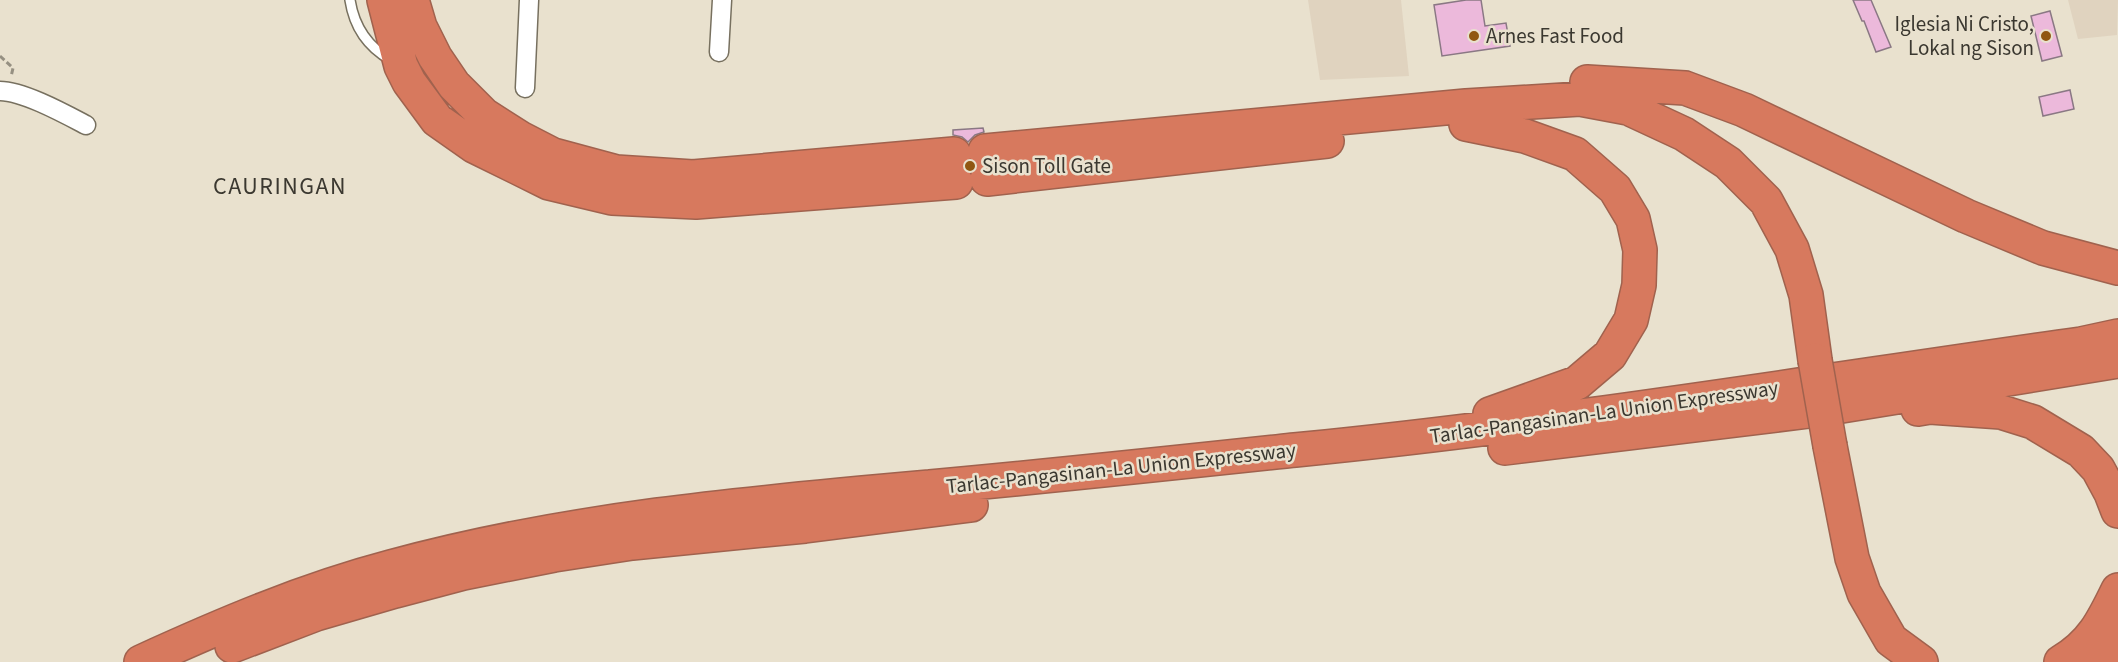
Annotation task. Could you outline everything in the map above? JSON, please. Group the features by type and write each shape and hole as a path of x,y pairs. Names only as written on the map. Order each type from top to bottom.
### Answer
{"highway":[{"path":"384,0 401,66 409,82 438,120 474,146 549,183 612,198 696,202 970,166 1466,115 1578,118 1620,125 1674,144 1716,175 1751,209 1775,251 1809,361 1824,447 1836,557 1850,601 1871,641 1892,662"},
{"path":"412,0 420,27 435,57 454,85 484,115 520,138 563,158 615,172 693,177 970,166"},
{"path":"1466,115 1581,82 1685,88 1744,110 1966,216 2043,248 2118,268"},
{"path":"1424,437 1578,383 1610,355 1631,320 1639,285 1640,250 1633,219 1615,189 1575,154 1466,115"},
{"name":"Tarlac-Pangasinan-La Union Expressway","path":"195,662 238,643 316,614 463,573 932,487 1424,437 2058,347 2118,336"},
{"name":"Tarlac-Pangasinan-La Union Expressway","path":"141,662 231,621 306,593 389,567 550,532 803,510 1061,494 1452,455 1817,410 2118,361"},
{"path":"1817,410 1876,414 1930,407 2001,412 2033,422 2080,451 2092,463 2111,493 2118,512"},
{"path":"1824,447 1852,558 1864,593 1891,640 1921,662"},
{"path":"2061,662 2071,656 2100,628 2118,590"},
{"path":"2097,662 2118,643"}],"street":[{"path":"525,88 529,0"},
{"path":"719,52 722,0"},
{"path":"5,91 86,125"}],"lane":[{"path":"350,0 352,15 362,34 378,52 401,66"}],"path":[{"path":"0,56 13,69 5,91"}],"shaded area":[{"path":"1308,0 1401,0 1409,76 1320,80"},
{"path":"2068,0 2118,0 2117,35 2078,39"}],"building":[{"name":"Arnes Fast Food","path":"1481,0 1485,26 1506,23 1510,46 1442,56 1434,5"},
{"path":"1853,0 1871,0 1891,47 1876,52"},
{"name":"Iglesia Ni Cristo, Lokal ng Sison","path":"2050,11 2062,56 2042,61 2031,16"},
{"path":"2070,90 2074,109 2043,116 2039,97"},
{"path":"983,128 984,132 975,135 968,142 962,137 953,135 953,130"}],"place":[{"name":"Arnes Fast Food","path":"1474,36"},
{"name":"Iglesia Ni Cristo, Lokal ng Sison","path":"2046,36"},
{"name":"Sison Toll Gate","path":"970,166"}],"district":[{"name":"CAURINGAN","path":"280,186"}]}
